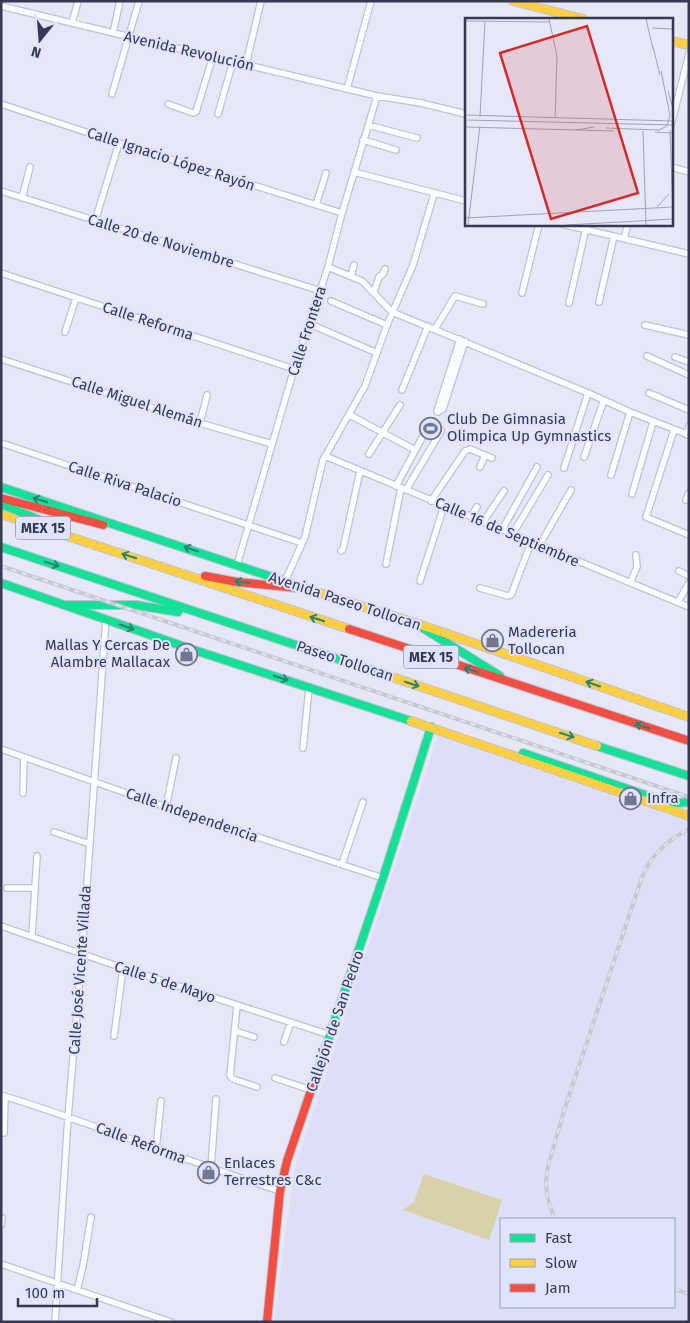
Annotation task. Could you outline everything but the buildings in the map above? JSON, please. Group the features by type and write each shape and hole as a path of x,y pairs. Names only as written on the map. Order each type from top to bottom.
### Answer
{"main road":[{"path":"512,1 579,18"},
{"path":"672,41 689,45"},
{"name":"Avenida Paseo Tollocan","path":"1,487 415,623 689,717"},
{"path":"1,498 97,524 120,526"},
{"path":"1,504 48,523 84,542"},
{"name":"Paseo Tollocan","path":"1,514 689,741"},
{"name":"Paseo Tollocan","path":"1,547 689,777"},
{"path":"174,571 237,582 308,589"},
{"path":"1,583 309,688 442,730 689,816"},
{"path":"65,605 115,604 155,608 174,611 266,636"},
{"path":"415,623 514,684"},
{"name":"Callejón de San Pedro","path":"267,1322 280,1191 287,1161 383,878 431,727"},
{"path":"442,730 483,740 654,798 677,803 689,802"}],"street":[{"path":"72,23 78,1"},
{"path":"113,33 120,1"},
{"path":"112,94 139,1"},
{"path":"246,64 261,1"},
{"path":"347,89 371,1"},
{"name":"Avenida Revolución","path":"1,6 377,96 421,103 465,114"},
{"path":"672,120 689,54"},
{"path":"168,104 193,113 196,112 213,56"},
{"path":"218,114 233,61"},
{"name":"Calle Frontera","path":"237,565 294,369 321,291 377,96"},
{"name":"Calle Ignacio López Rayón","path":"1,104 342,214"},
{"path":"368,125 417,138"},
{"path":"364,140 396,150"},
{"path":"95,221 120,143"},
{"path":"22,198 30,167"},
{"path":"672,167 689,172"},
{"path":"316,205 326,172"},
{"path":"354,172 465,201"},
{"name":"Calle 20 de Noviembre","path":"1,191 321,291"},
{"path":"285,581 310,520 320,469 325,456 365,386 392,312 413,265 434,194"},
{"path":"522,293 538,225"},
{"path":"570,225 586,227 614,236 689,254"},
{"path":"624,238 628,225"},
{"path":"569,303 586,227"},
{"path":"599,302 614,236"},
{"path":"351,276 354,265"},
{"path":"328,267 362,281 392,312 463,340 653,422 688,435 689,426"},
{"path":"374,292 379,277 385,269"},
{"name":"Calle Reforma","path":"1,273 294,369"},
{"path":"435,329 453,297 458,296 483,304"},
{"path":"64,332 76,298"},
{"path":"331,301 387,325"},
{"path":"310,324 377,353"},
{"path":"645,325 689,335"},
{"path":"402,390 428,326"},
{"path":"437,411 463,340"},
{"path":"647,356 689,376"},
{"path":"675,357 689,362"},
{"name":"Calle Miguel Alemán","path":"1,359 200,423 272,444"},
{"path":"564,468 588,393"},
{"path":"649,393 689,410"},
{"path":"200,423 207,395"},
{"path":"584,457 604,400"},
{"path":"369,454 400,405"},
{"path":"611,474 630,412"},
{"path":"350,415 415,450"},
{"path":"632,494 653,422"},
{"path":"386,564 401,488 415,450 430,423"},
{"path":"674,430 646,517 689,535"},
{"path":"401,488 441,431"},
{"name":"Calle Riva Palacio","path":"1,443 302,543"},
{"path":"431,501 465,451 470,449 492,458"},
{"path":"480,466 485,455"},
{"name":"Calle 16 de Septiembre","path":"325,456 689,607"},
{"path":"502,530 537,467"},
{"path":"341,551 360,471"},
{"path":"512,535 548,474"},
{"path":"482,522 504,490"},
{"path":"539,546 571,490"},
{"path":"686,500 689,493"},
{"path":"420,581 444,506"},
{"path":"471,516 477,507"},
{"path":"480,588 508,596 511,595 531,543"},
{"path":"630,583 637,567 636,555"},
{"path":"679,571 689,576"},
{"path":"678,602 689,583"},
{"name":"Calle José Vicente Villada","path":"55,1322 68,1117 106,619"},
{"path":"303,748 309,688"},
{"name":"Calle Independencia","path":"1,749 166,807 383,878"},
{"path":"23,793 24,757"},
{"path":"166,807 176,758"},
{"path":"342,864 362,802"},
{"path":"54,832 90,844"},
{"path":"32,936 37,856"},
{"path":"7,888 35,888"},
{"name":"Calle 5 de Mayo","path":"1,926 123,968 330,1035"},
{"path":"114,1036 123,968"},
{"path":"237,1005 231,1077 257,1088"},
{"path":"284,1042 290,1022"},
{"path":"235,1031 254,1037"},
{"path":"275,1078 311,1090"},
{"path":"3,1096 4,1133"},
{"name":"Calle Reforma","path":"3,1096 280,1191"},
{"path":"211,1168 216,1099"},
{"path":"156,1150 161,1101"},
{"path":"77,1290 91,1217"},
{"path":"1,1225 2,1218"},
{"path":"1,1264 171,1322"}],"shaded area":[{"path":"438,736 689,822 689,1322 274,1322 294,1171"},
{"path":"424,1174 502,1200 489,1240 403,1210 414,1202"}],"railway":[{"path":"1,566 689,797"},
{"path":"554,1218 547,1195 548,1166 564,1111 641,880 649,864 660,850 674,838 689,829"},
{"path":"675,1289 689,1294"}],"traffic: fast":[{"path":"1,487 293,584"},
{"path":"1,504 47,523"},
{"path":"1,547 389,676"},
{"path":"1,583 191,649 411,721"},
{"path":"65,605 136,605 178,612"},
{"path":"415,623 500,676"},
{"path":"319,1067 383,878 431,727"},
{"path":"597,746 689,776"},
{"path":"523,753 654,798 677,803 689,802"}],"traffic: slow":[{"path":"513,1 579,18"},
{"path":"672,41 689,45"},
{"path":"1,514 349,629"},
{"path":"304,588 415,623 689,717"},
{"path":"389,676 597,746"},
{"path":"411,721 689,816"}],"traffic: jam":[{"path":"1,498 103,525"},
{"path":"205,576 237,582 308,589"},
{"path":"349,629 689,741"},
{"path":"267,1322 280,1191 287,1161 319,1067"}],"place":[{"name":"Club De Gimnasia Olimpica Up Gymnastics","path":"431,428"},
{"name":"Madereria Tollocan","path":"492,641"},
{"name":"Mallas Y Cercas De Alambre Mallacax","path":"186,654"},
{"name":"Infra","path":"631,798"},
{"name":"Enlaces Terrestres C&c","path":"208,1172"}]}
